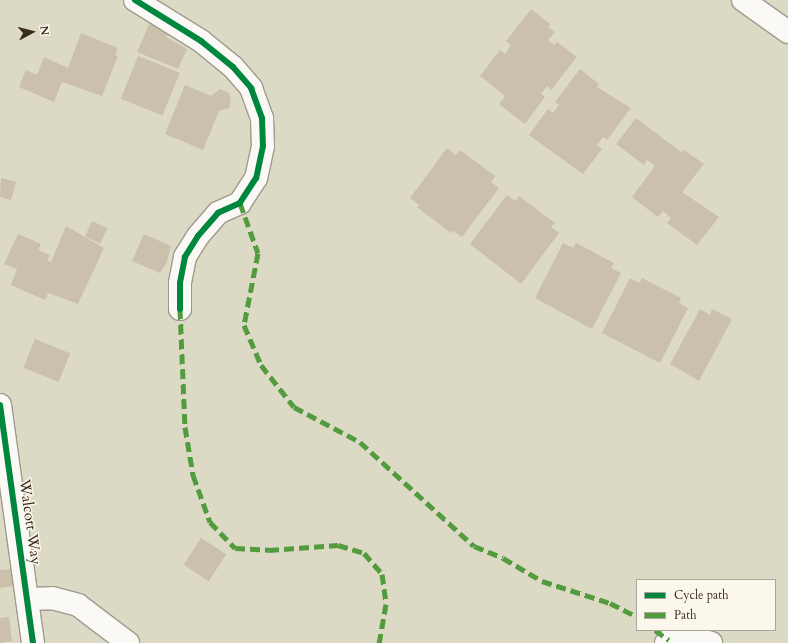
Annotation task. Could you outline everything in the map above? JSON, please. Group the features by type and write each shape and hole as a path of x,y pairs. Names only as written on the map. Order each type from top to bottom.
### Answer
{"street":[{"path":"135,0 201,42 233,67 251,88 262,118 263,146 256,178 240,203 218,213 198,236 185,257 180,283 180,309"},
{"path":"743,0 788,32"},
{"name":"Walcott Way","path":"0,404 28,599 32,643"},
{"path":"28,599 52,598 78,606 128,643"},
{"path":"667,642 695,638 711,643"}],"building":[{"path":"531,9 550,24 548,27 555,32 548,40 554,45 557,42 577,57 551,90 547,86 541,94 545,97 525,124 499,104 505,96 480,76 500,50 505,54 511,45 506,41"},
{"path":"151,20 169,28 166,37 187,49 178,69 137,52"},
{"path":"81,33 118,48 115,55 118,56 102,96 62,82 54,102 19,87 26,70 37,75 44,57 68,68"},
{"path":"138,56 180,73 162,116 121,99"},
{"path":"580,69 599,84 597,87 631,108 607,140 603,137 597,145 602,149 583,174 529,135 548,109 553,113 559,105 555,102"},
{"path":"185,85 211,96 220,89 229,93 231,101 229,108 219,111 203,150 165,134"},
{"path":"636,118 681,152 684,150 704,164 682,192 719,217 697,245 667,223 671,218 663,211 658,217 632,197 655,166 647,160 644,165 616,144"},
{"path":"447,148 456,155 460,150 495,176 491,182 499,188 462,237 453,231 451,233 417,207 419,205 410,198"},
{"path":"1,178 16,182 11,200 0,197"},
{"path":"507,195 515,201 519,196 555,223 551,227 559,233 521,284 470,244"},
{"path":"92,221 107,228 100,244 85,236"},
{"path":"66,226 104,248 78,304 48,293 45,300 11,285 17,269 4,264 18,234 41,244 38,250 50,255 47,260 51,262"},
{"path":"144,234 171,246 167,262 160,273 132,261"},
{"path":"563,243 573,248 576,243 614,263 611,268 621,273 592,329 535,298"},
{"path":"630,278 639,283 642,278 681,298 679,303 688,308 660,363 602,333"},
{"path":"700,309 710,315 712,309 732,319 699,381 670,364"},
{"path":"35,339 70,353 59,382 23,368"},
{"path":"201,538 226,554 209,581 184,565"},
{"path":"11,569 13,586 0,588 0,570"},
{"path":"9,617 12,641 0,643 0,618"}],"marked path":[{"path":"240,203 258,253 244,325 261,365 294,407 360,442 474,546 503,558 542,581 610,603 636,616"},
{"path":"180,309 185,427 193,475 210,522 235,548 269,550 338,545 364,553 382,574 386,604 379,643"},
{"path":"656,631 669,640"}],"cycle path":[{"path":"135,0 201,41 233,67 251,88 262,118 263,146 256,178 240,203 218,213 198,236 185,257 180,283 180,309"},
{"path":"0,405 33,643"}]}
